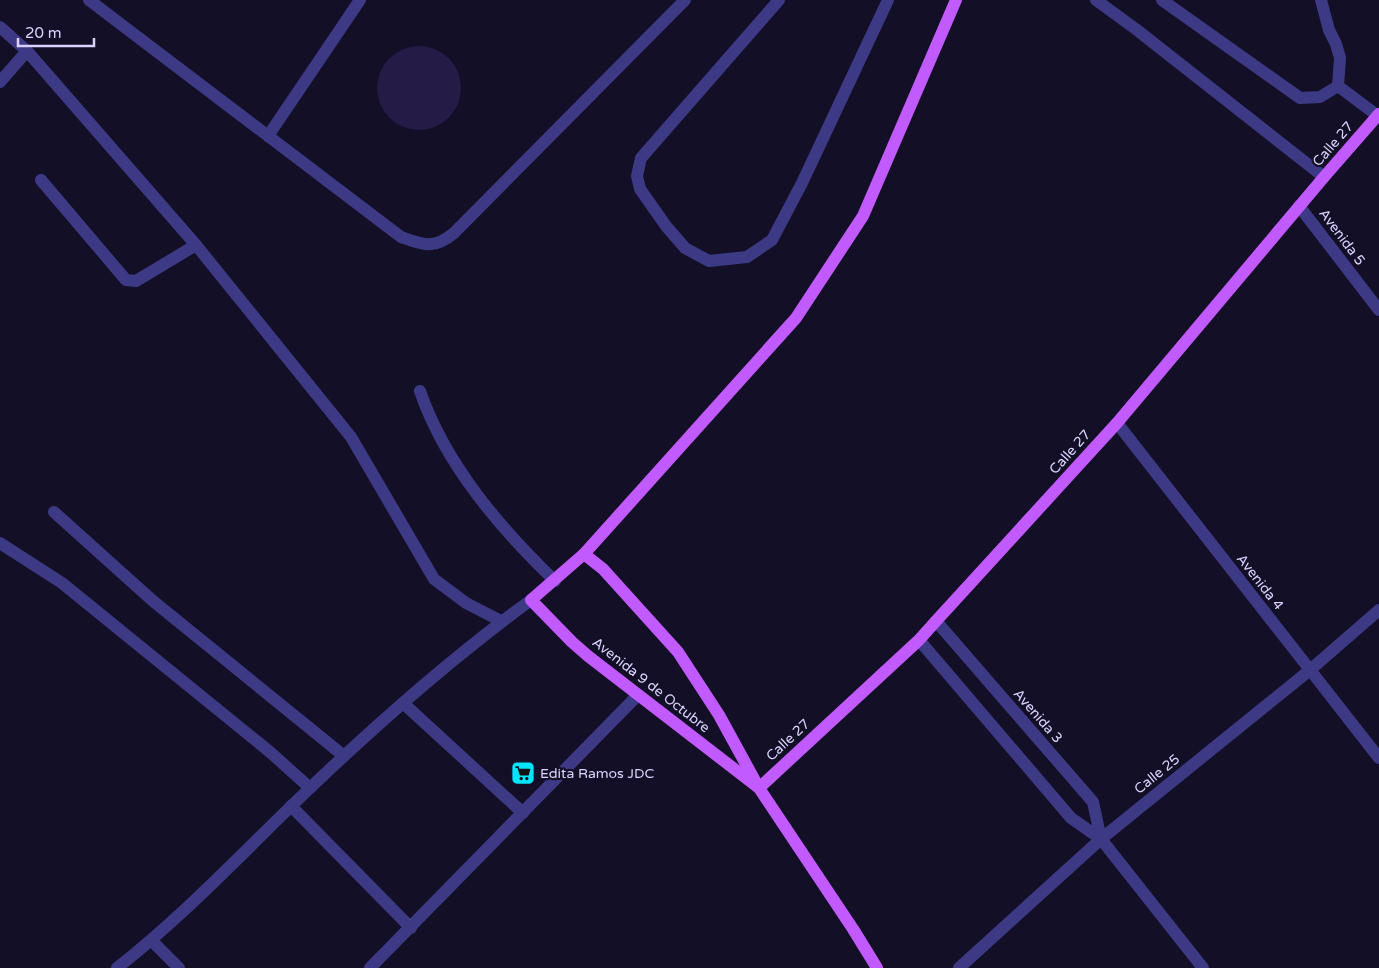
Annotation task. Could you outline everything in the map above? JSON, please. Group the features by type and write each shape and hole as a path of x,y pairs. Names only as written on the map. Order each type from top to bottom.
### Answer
{"main road":[{"path":"531,600 584,554 796,318 863,216 956,0"},
{"name":"Calle 27","path":"759,788 919,640 1116,423 1378,115"},
{"name":"Avenida 9 de Octubre","path":"584,554 603,569 678,652 719,715 759,788 877,968"},
{"name":"Avenida 9 de Octubre","path":"531,600 572,642 759,788"}],"street":[{"path":"89,0 401,237 425,245 438,243 454,233 685,0"},
{"path":"268,136 360,0"},
{"path":"779,0 641,158 637,176 640,189 666,226 685,248 709,261 747,257 772,240 802,183 888,0"},
{"path":"1096,0 1324,177"},
{"path":"1162,0 1300,98 1320,97 1338,86"},
{"path":"1321,0 1329,30 1340,58 1338,86"},
{"path":"0,27 27,51 196,245 351,437 434,579 466,603 502,621"},
{"path":"0,82 27,51"},
{"path":"1338,86 1378,115"},
{"path":"41,180 126,280 136,281 196,245"},
{"name":"Avenida 5","path":"1299,206 1379,310"},
{"path":"420,391 426,409 455,464 526,554 555,581"},
{"name":"Avenida 4","path":"1116,423 1379,758"},
{"path":"54,512 153,601 344,756"},
{"path":"0,544 62,583 270,752 310,788"},
{"path":"118,968 152,941 291,806 403,703 502,621 531,600"},
{"name":"Calle 25","path":"959,968 1101,839 1310,670 1379,610"},
{"name":"Avenida 3","path":"936,621 1092,802 1101,839"},
{"name":"Avenida 3","path":"919,640 1071,818 1101,839 1203,968"},
{"path":"370,968 638,695"},
{"path":"403,703 523,813"},
{"path":"291,806 411,928"},
{"path":"152,941 179,968"}],"building":[{"path":"419,46 435,49 449,58 458,72 461,88 458,104 449,118 435,127 419,130 403,127 389,118 380,104 377,88 380,72 389,58 403,49"}],"place":[{"name":"Edita Ramos JDC","path":"523,773"}]}
